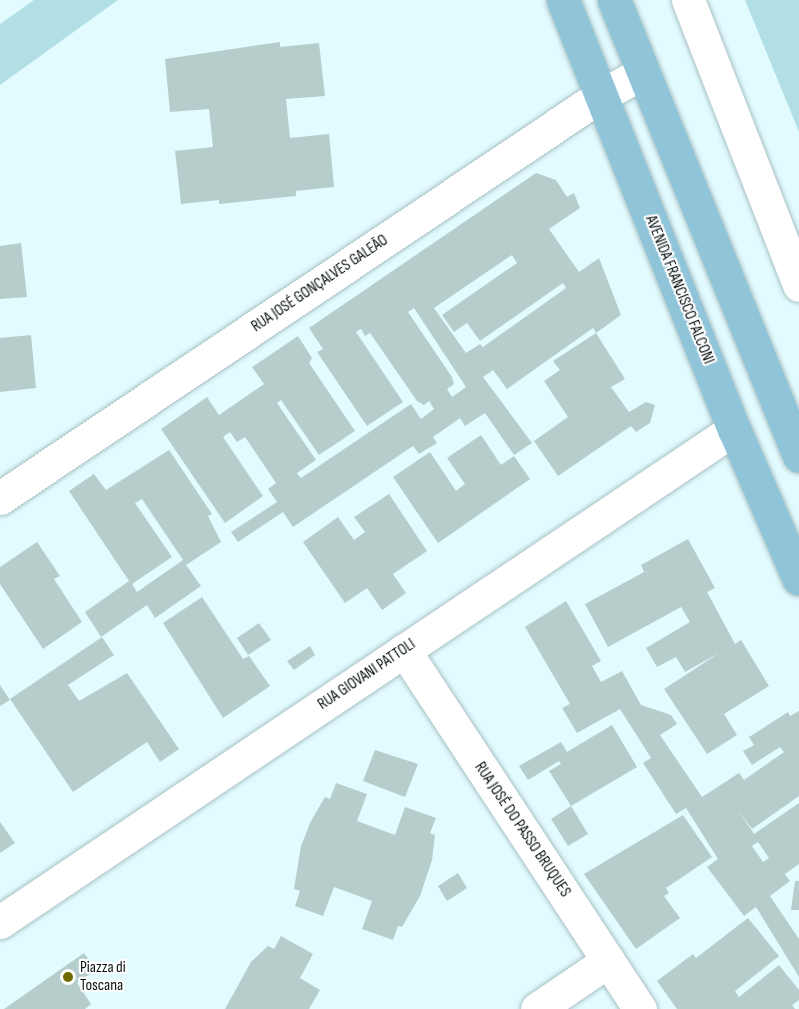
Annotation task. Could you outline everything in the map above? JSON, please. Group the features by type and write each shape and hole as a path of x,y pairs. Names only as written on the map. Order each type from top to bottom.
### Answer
{"main road":[{"name":"AVENIDA FRANCISCO FALCONI","path":"563,0 734,429 799,579"},
{"path":"614,0 799,456"}],"street":[{"path":"688,0 799,285"},
{"name":"RUA JOSÉ GONÇALVES GALEÃO","path":"0,498 600,96 642,73"},
{"name":"RUA GIOVANI PATTOLI","path":"0,922 734,429"},
{"name":"RUA JOSÉ DO PASSO BRUQUES","path":"405,650 640,1009"},
{"path":"537,1009 608,961"}],"shaded area":[{"path":"34,0 118,0 0,85 0,24"},
{"path":"745,0 799,0 799,132"}],"building":[{"path":"280,42 280,47 319,43 325,96 286,99 290,138 329,134 334,187 296,191 296,196 219,204 219,200 181,204 175,151 213,147 209,109 170,112 165,59"},
{"path":"536,173 556,180 567,197 574,193 580,208 549,229 579,272 599,258 621,315 596,333 593,328 507,389 493,370 483,377 532,443 514,455 485,413 465,426 460,418 433,437 437,443 419,454 413,446 293,527 283,512 238,542 231,532 277,502 268,489 276,483 245,437 237,442 230,432 223,437 263,496 225,523 161,429 207,397 219,415 264,384 252,367 298,336 312,358 309,363 355,431 319,455 281,400 277,403 316,460 297,473 301,478 411,404 421,419 434,409 429,401 424,405 417,401 370,333 365,336 361,329 356,332 403,402 367,426 317,352 323,349 309,328","holes":["512,255 517,263 442,315 454,332 467,323 480,341 563,283 566,288 483,347 480,344 466,353 434,308","414,308 466,387 452,397 447,389 454,384 452,377 408,312"]},
{"path":"21,243 27,297 0,299 0,246"},
{"path":"596,333 625,379 611,387 629,412 646,402 655,405 650,423 636,432 631,426 558,476 534,441 568,417 544,381 560,370 553,361"},
{"path":"31,335 36,388 0,392 0,338"},
{"path":"481,435 501,465 514,456 530,479 438,543 393,477 430,452 456,491 465,484 447,458"},
{"path":"169,450 212,514 208,516 221,542 186,565 201,586 155,618 147,605 101,637 85,612 129,581 69,491 94,474 106,490","holes":["142,499 183,560 137,592 132,584 172,557 135,503"]},
{"path":"389,494 427,551 393,574 406,593 382,610 367,588 345,603 303,542 338,517 354,540 365,532 354,517"},
{"path":"688,539 715,588 707,592 735,644 741,640 769,686 724,714 737,735 707,754 664,689 719,653 685,672 676,657 657,667 646,648 690,622 681,607 608,647 585,604 644,572 641,565"},
{"path":"37,542 60,576 54,579 82,622 43,649 0,584 0,567"},
{"path":"202,597 243,659 249,656 270,686 223,718 163,623"},
{"path":"566,601 601,661 592,666 601,682 622,671 641,705 671,715 677,724 660,735 702,797 739,773 744,780 784,752 780,747 752,765 743,751 754,745 749,737 788,712 790,716 799,711 799,796 752,829 738,810 754,834 799,803 799,864 785,874 790,881 770,896 799,939 799,977 756,907 744,916 707,867 718,859 686,808 676,814 643,763 651,758 620,709 577,733 562,708 570,704 525,627","holes":["758,842 769,858 763,862 752,846"]},
{"path":"259,623 271,640 248,655 237,638"},
{"path":"102,637 114,655 68,685 79,701 127,673 179,749 160,762 147,742 73,792 10,699"},
{"path":"310,646 315,655 294,670 287,661"},
{"path":"0,685 10,700 0,706"},
{"path":"612,725 637,767 571,806 549,771 561,764 559,761 528,780 519,766 561,742 567,752"},
{"path":"375,750 418,764 405,797 363,781"},
{"path":"336,783 367,794 357,821 395,835 405,807 436,818 430,833 435,835 432,860 420,896 402,927 398,926 393,940 362,929 372,901 334,887 323,916 295,906 300,891 294,889 301,846 311,821 325,797 330,799"},
{"path":"571,806 588,834 568,846 551,819"},
{"path":"683,815 712,857 666,888 669,893 664,896 680,918 636,949 584,874"},
{"path":"0,822 15,843 0,853"},
{"path":"458,873 467,888 447,901 438,886"},
{"path":"795,881 799,881 799,910 791,910"},
{"path":"748,918 779,956 735,991 739,997 779,965 799,990 799,1000 792,1005 795,1009 677,1009 657,981 693,954 696,958"},
{"path":"281,936 313,954 300,978 320,990 309,1009 225,1009 251,962 268,946 274,949"},
{"name":"Piazza di Toscana","path":"84,953 96,970 77,983 91,1004 85,1009 4,1009"}],"place":[{"name":"Piazza di Toscana","path":"68,977"}]}
